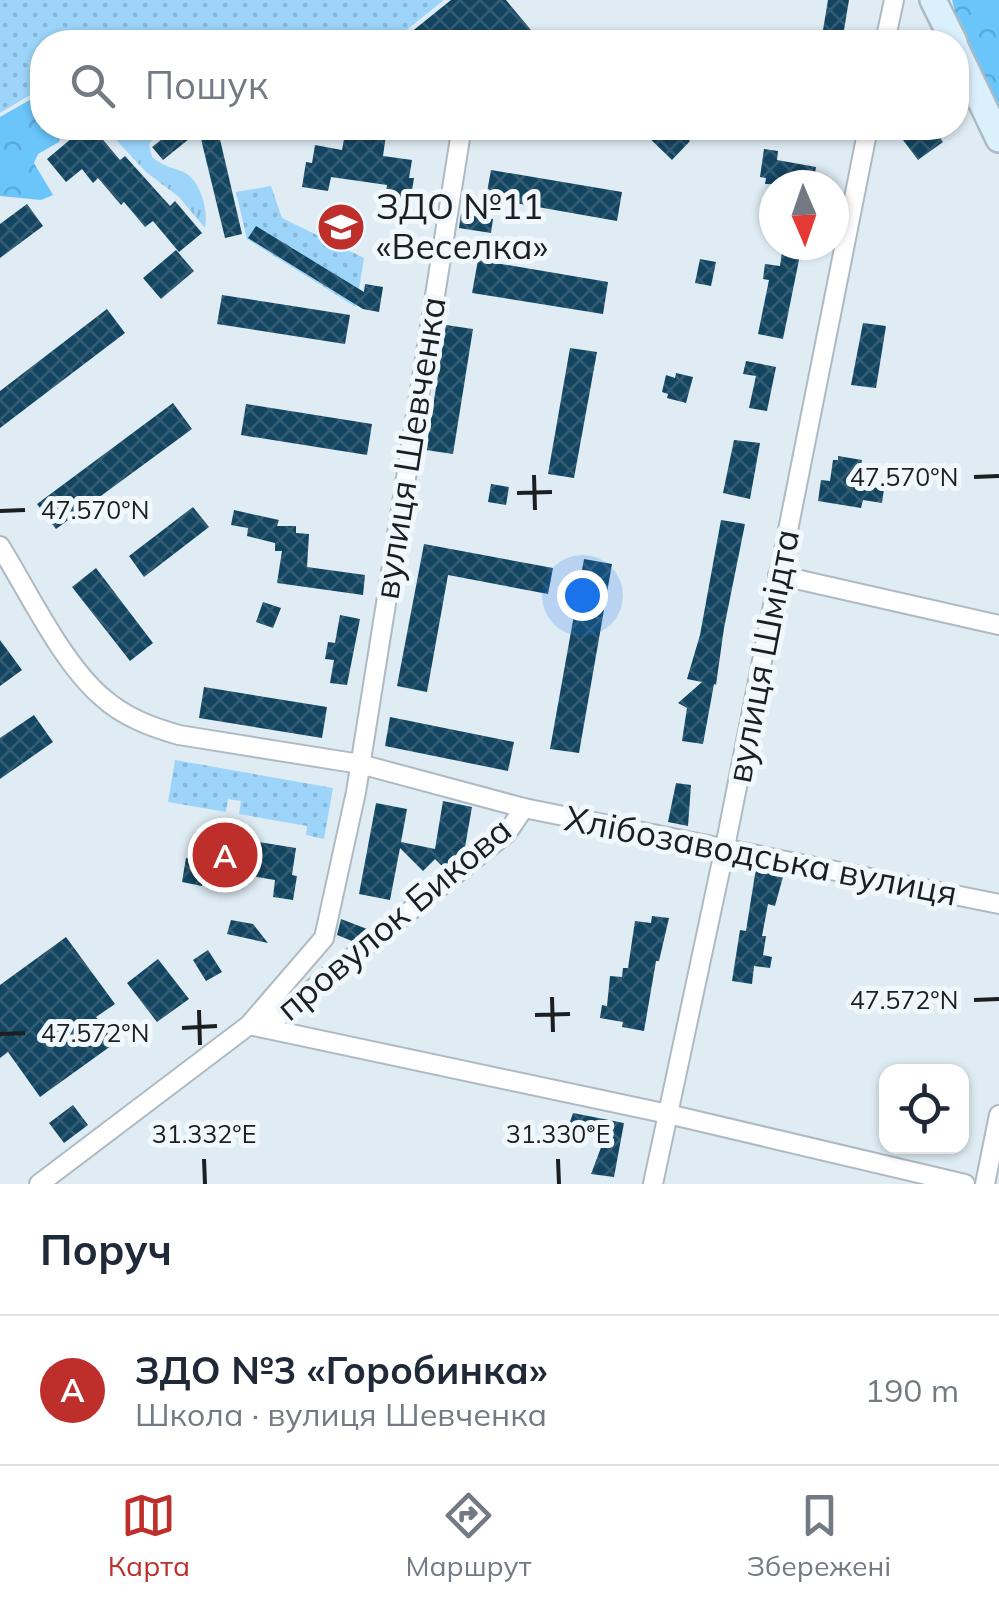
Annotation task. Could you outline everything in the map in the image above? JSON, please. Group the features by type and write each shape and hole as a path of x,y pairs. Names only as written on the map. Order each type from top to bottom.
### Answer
{"main road":[{"path":"933,0 947,30"},
{"path":"969,76 999,139"}],"street":[{"path":"888,30 894,0"},
{"name":"вулиця Шевченка","path":"256,1026 324,938 360,764 461,140"},
{"name":"вулиця Шмідта","path":"653,1184 725,848 866,140"},
{"path":"0,546 76,668 124,714 179,735 360,764 524,808"},
{"path":"778,575 999,625"},
{"name":"Хлібозаводська вулиця","path":"524,808 999,904"},
{"name":"провулок Бикова","path":"40,1184 256,1026 506,832 524,808"},
{"path":"256,1026 668,1114 965,1184"},
{"path":"985,1184 999,1115"}],"green space":[{"path":"0,0 444,0 406,30 30,30 30,95 0,113"},
{"path":"952,0 999,0 999,109 969,43 969,30 963,30"},
{"path":"30,100 30,140 60,140 38,154 34,163 53,195 41,200 0,196 0,117"},
{"path":"116,140 152,140 149,144 152,157 188,174 204,204 205,228 179,197 146,172"},
{"path":"271,186 282,218 364,258 356,307 247,239 236,192"},
{"path":"175,760 333,788 324,839 306,835 307,826 239,814 241,801 228,799 226,812 168,802"}],"building":[{"path":"451,0 506,0 531,30 414,30"},
{"path":"828,0 849,0 844,30 823,30"},
{"path":"70,140 103,140 120,160 125,156 170,206 175,201 202,233 179,252 153,221 145,227 98,178 93,183 82,169 66,182 47,159"},
{"path":"161,140 188,140 163,160 152,147"},
{"path":"201,140 220,140 242,234 225,238"},
{"name":"ЗДО №11 «Веселка»","path":"344,140 385,140 383,156 412,160 410,203 385,200 387,185 331,177 328,191 302,187 306,162 312,163 315,145 342,150"},
{"path":"651,140 690,141 672,160"},
{"path":"903,140 942,140 943,142 918,160"},
{"path":"764,149 778,151 777,160 816,167 816,170 761,170"},
{"path":"491,170 622,192 617,221 486,198"},
{"path":"27,204 43,226 0,258 0,224"},
{"path":"461,214 493,219 491,233 459,228"},
{"path":"256,226 364,292 365,284 383,287 379,312 363,309 248,238"},
{"path":"176,250 194,271 161,299 143,278"},
{"path":"700,259 716,262 711,286 695,283"},
{"path":"478,260 608,282 603,314 472,293"},
{"path":"781,260 799,260 783,339 758,334 769,280 763,279 765,264 780,266"},
{"path":"222,295 350,315 345,344 217,324"},
{"path":"107,309 125,333 0,428 0,391"},
{"path":"863,323 886,326 876,388 851,385"},
{"path":"446,325 473,329 453,454 426,450"},
{"path":"570,348 597,352 574,478 548,474"},
{"path":"746,361 776,367 767,411 749,408 756,376 743,374"},
{"path":"676,373 693,377 686,403 667,398 668,394 662,392 666,375 675,378"},
{"path":"173,403 192,429 56,529 37,504"},
{"path":"246,404 372,424 367,455 241,435"},
{"path":"734,440 760,443 750,499 723,493"},
{"path":"838,456 862,460 858,485 884,489 882,503 863,500 861,508 818,501 821,480 830,481 833,460 838,460"},
{"path":"491,484 509,487 506,505 488,502"},
{"path":"193,507 209,527 144,577 129,556"},
{"path":"234,510 279,520 277,526 296,526 296,533 309,534 307,567 365,575 363,595 277,583 282,551 275,551 275,543 247,536 248,528 231,525"},
{"path":"721,520 745,524 703,744 682,741 687,708 678,703 702,682 687,679 700,635"},
{"path":"424,544 553,568 548,594 448,575 427,692 397,686"},
{"path":"584,559 612,564 579,753 550,749"},
{"path":"96,568 153,643 130,661 72,587"},
{"path":"263,602 281,608 273,628 256,622"},
{"path":"340,615 360,619 347,685 330,683 334,660 325,659 328,642 335,643"},
{"path":"0,640 22,670 0,686"},
{"path":"204,687 327,707 322,738 199,718"},
{"path":"34,715 53,742 0,779 0,738"},
{"path":"390,717 514,742 508,771 385,746"},
{"path":"676,783 691,785 688,826 668,822"},
{"path":"443,801 472,807 465,847 444,868 435,859 423,871 400,848 390,900 359,894 376,803 407,809 401,842 435,849"},
{"path":"195,832 296,848 293,900 273,897 275,880 205,868 202,886 182,882"},
{"path":"756,868 784,873 775,906 768,904 762,936 766,936 763,955 772,957 770,968 754,966 752,984 732,981 740,930 746,931"},
{"path":"652,916 669,918 656,961 644,1031 600,1018 602,1005 607,1006 610,976 622,977 623,968 628,968 635,921 651,923"},
{"path":"341,919 367,929 352,941 337,935"},
{"path":"231,920 253,924 268,943 227,934"},
{"path":"66,937 115,1004 96,1017 115,1043 40,1097 8,1052 0,1058 0,985"},
{"path":"208,950 222,972 206,981 193,960"},
{"path":"158,959 189,999 157,1022 127,983"},
{"path":"73,1105 88,1125 64,1143 49,1123"},
{"path":"573,1113 624,1123 614,1177 591,1174 605,1137 568,1128"}],"place":[{"name":"ЗДО №11 «Веселка»","path":"341,227"},
{"name":"ЗДО №3 «Горобинка»","path":"225,855"}]}
